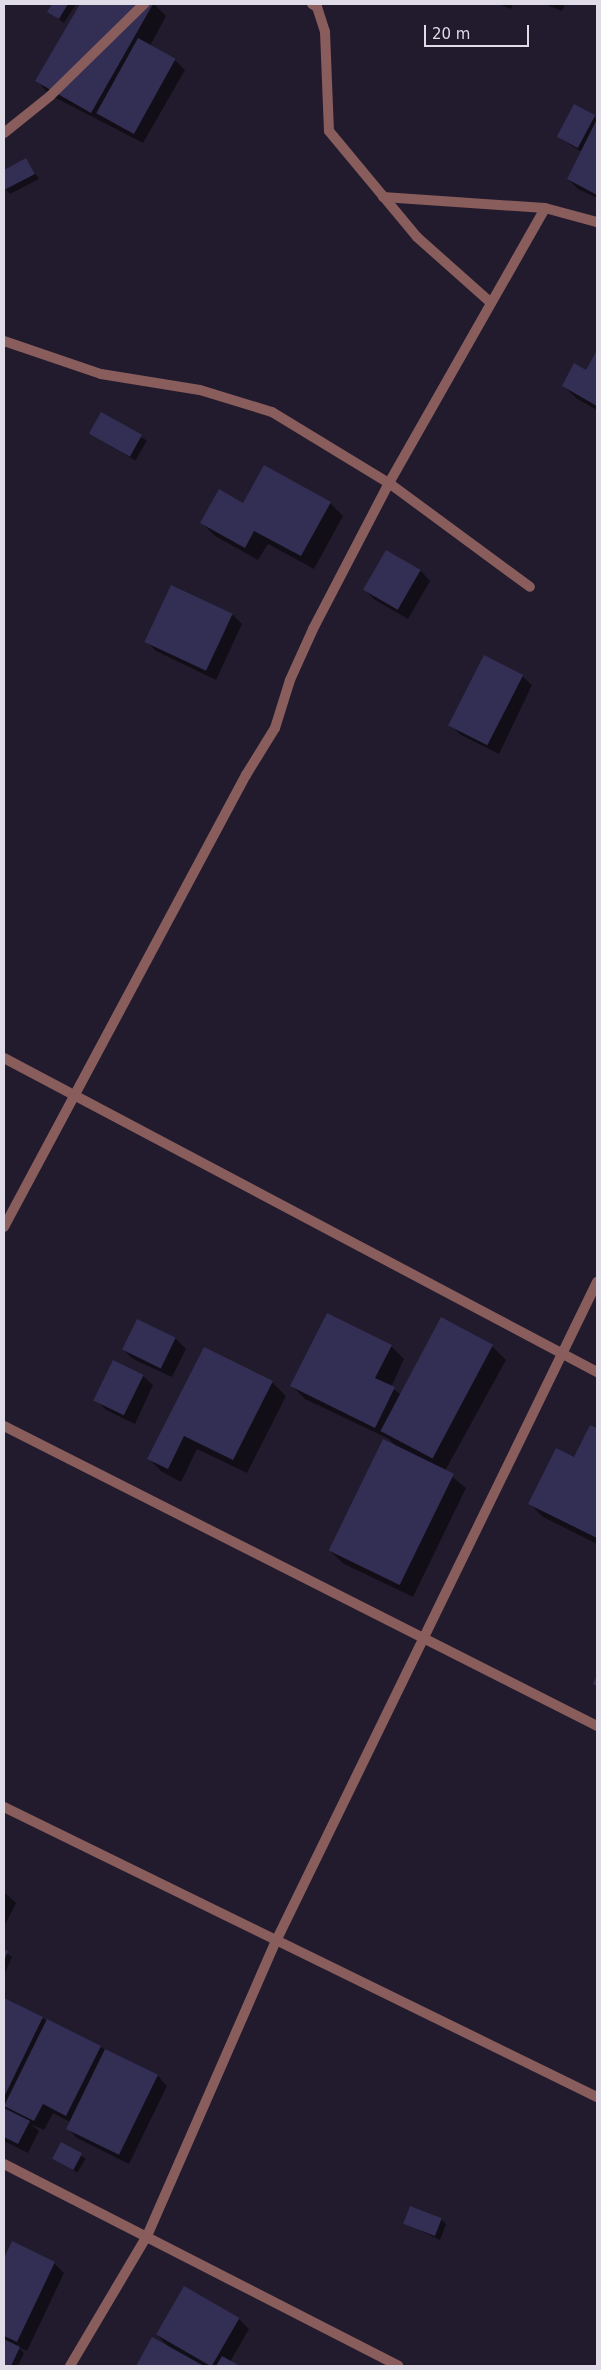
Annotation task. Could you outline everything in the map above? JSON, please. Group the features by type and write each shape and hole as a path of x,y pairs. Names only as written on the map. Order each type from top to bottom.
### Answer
{"street":[{"path":"4,133 50,96 144,4"},
{"path":"312,4 317,7 325,32 329,131 417,237 491,302"},
{"path":"383,197 545,208 597,222"},
{"path":"4,1227 246,775 275,728 290,680 313,630 389,483 545,208"},
{"path":"4,341 101,374 200,390 272,412 389,483 530,587"},
{"path":"4,1058 597,1372"},
{"path":"70,2366 147,2236 277,1938 421,1639 597,1282"},
{"path":"4,1426 421,1639 597,1726"},
{"path":"4,1807 277,1938 597,2096"},
{"path":"4,2164 398,2366"}],"building":[{"path":"52,4 68,4 59,19 47,12"},
{"path":"80,4 153,4 91,113 35,81"},
{"path":"138,38 176,59 134,134 96,113"},
{"path":"574,104 595,115 578,148 557,137"},
{"path":"597,119 597,195 567,179"},
{"path":"26,158 35,174 4,190 4,170"},
{"path":"597,350 597,406 562,386 574,363 586,370"},
{"path":"101,412 142,435 130,457 89,434"},
{"path":"264,465 331,502 301,556 254,531 245,548 200,523 219,489 243,503"},
{"path":"386,550 421,570 398,610 363,590"},
{"path":"171,585 233,614 206,671 144,642"},
{"path":"484,655 523,675 487,745 448,725"},
{"path":"327,1313 392,1345 375,1378 395,1387 375,1428 290,1386"},
{"path":"441,1317 493,1345 433,1459 380,1431"},
{"path":"137,1319 176,1338 161,1368 122,1350"},
{"path":"204,1347 273,1381 233,1460 184,1436 168,1469 147,1459"},
{"path":"113,1360 144,1375 124,1415 93,1400"},
{"path":"590,1425 597,1428 597,1538 528,1504 556,1448 574,1457"},
{"path":"383,1439 454,1474 400,1585 329,1550"},
{"path":"597,1675 597,1686 593,1684"},
{"path":"4,1949 8,1951 4,1961"},
{"path":"4,1998 43,2017 4,2097"},
{"path":"47,2019 101,2046 66,2116 43,2104 34,2121 4,2106"},
{"path":"105,2049 158,2075 119,2155 66,2129"},
{"path":"4,2108 30,2121 18,2144 4,2137"},
{"path":"61,2142 82,2153 73,2170 52,2159"},
{"path":"410,2206 442,2218 435,2236 403,2224"},
{"path":"12,2241 55,2262 17,2342 4,2336 4,2258"},
{"path":"184,2286 239,2318 212,2366 156,2334"},
{"path":"152,2337 204,2366 136,2366"},
{"path":"4,2339 20,2347 11,2366 4,2366"},
{"path":"222,2356 240,2366 216,2366"}]}
